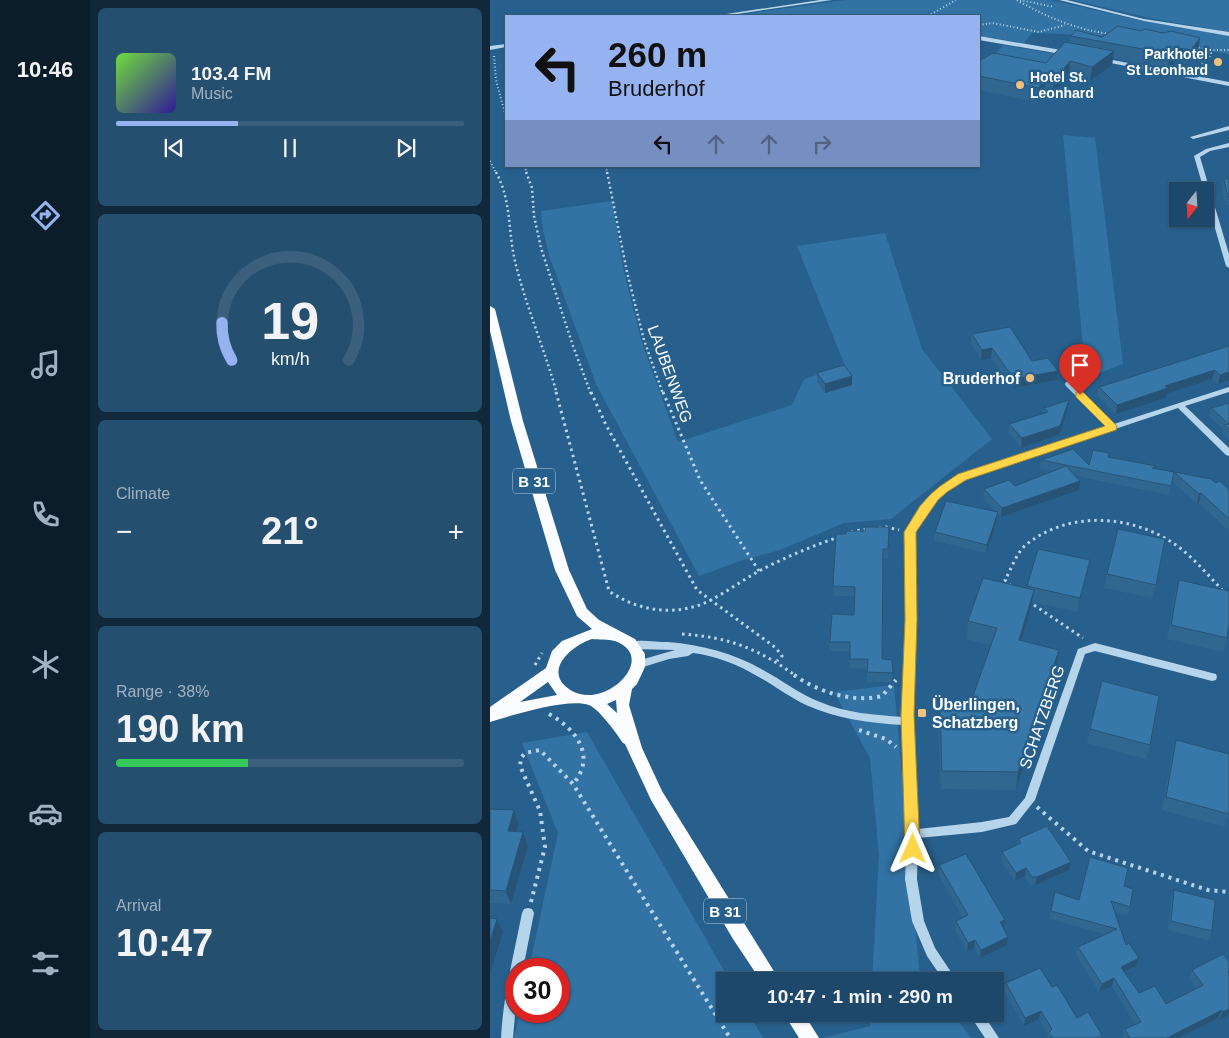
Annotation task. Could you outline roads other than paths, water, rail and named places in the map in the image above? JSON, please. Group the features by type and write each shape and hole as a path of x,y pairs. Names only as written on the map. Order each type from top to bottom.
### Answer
{"main road":[{"name":"B 31","path":"490,309 517,421 562,570 582,612 594,624 627,640 633,645"},
{"path":"490,716 536,684 552,670 558,655 572,642 592,634 612,634"},
{"path":"490,716 533,704 572,698 593,700 605,698 624,689 635,677 640,664 640,657 633,645"},
{"path":"552,670 556,687 572,698"},
{"name":"B 31","path":"624,689 622,705 634,748 656,796 739,933 765,972"},
{"name":"B 31","path":"593,700 614,720 634,748"},
{"path":"799,1022 810,1038"}],"street":[{"path":"722,15 830,0"},
{"path":"1061,0 1144,20 1229,34"},
{"path":"980,38 1077,55"},
{"path":"491,48 505,46"},
{"path":"1094,58 1229,84"},
{"path":"1193,138 1229,128"},
{"path":"1229,145 1208,150 1198,156 1229,266"},
{"path":"1069,384 1112,427"},
{"path":"945,972 931,952 918,921 911,879 913,834 908,721 911,620 910,532 924,509 934,498 943,489 962,477 1180,406 1229,388"},
{"path":"1180,406 1229,453"},
{"path":"633,645 668,646 719,654 750,667 802,699 834,712 869,718 908,721"},
{"name":"SCHATZBERG","path":"913,834 982,827 1012,821 1030,800 1080,652 1095,647 1212,677"},
{"path":"640,664 669,655 701,650"},
{"path":"519,958 528,913"},
{"path":"980,1022 993,1038"},
{"path":"507,1038 508,1023"}],"place":[{"name":"Parkhotel St Leonhard","path":"1218,62"},
{"name":"Hotel St. Leonhard","path":"1020,85"},
{"name":"Bruderhof","path":"1030,378"},
{"name":"Überlingen, Schatzberg","path":"922,713"}]}
